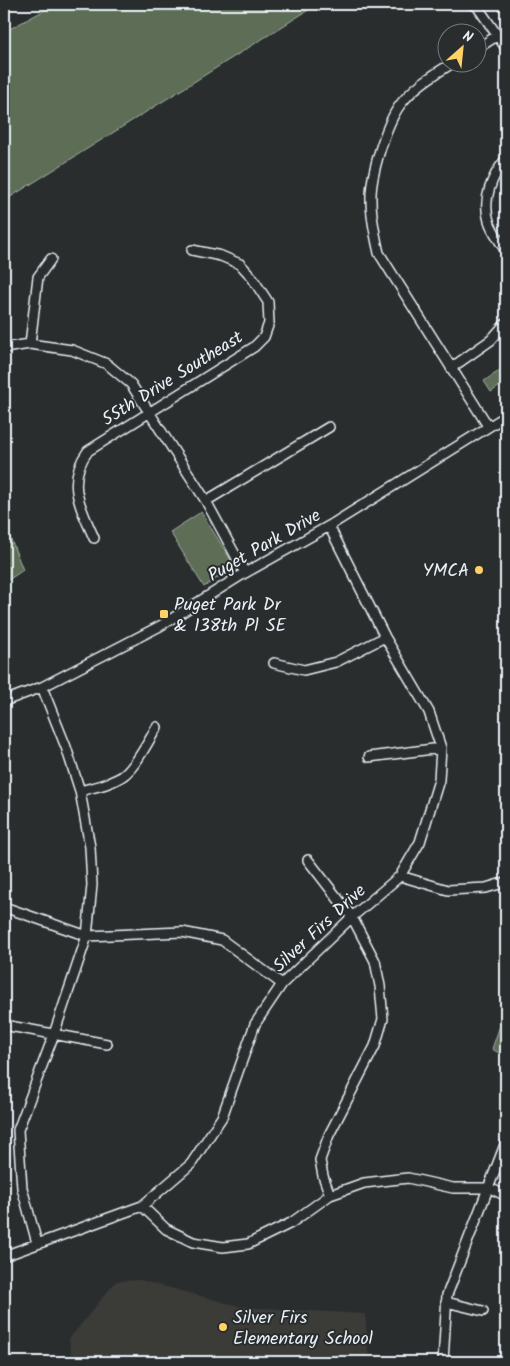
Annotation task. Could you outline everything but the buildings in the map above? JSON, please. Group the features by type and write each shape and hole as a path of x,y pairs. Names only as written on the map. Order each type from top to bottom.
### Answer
{"street":[{"path":"472,4 477,6 506,48"},
{"path":"488,42 498,35"},
{"path":"439,72 424,82 400,105 387,133 375,165 370,197 372,221 379,253 488,426"},
{"path":"506,159 498,169 491,184 487,201 489,221 506,252"},
{"name":"55th Drive Southeast","path":"94,538 79,504 76,490 76,477 80,461 88,451 254,347 264,337 270,323 268,302 251,276 240,264 221,256 192,250"},
{"path":"30,344 38,277 51,259"},
{"path":"451,368 491,340 505,325"},
{"path":"4,348 30,344 72,350 107,364 131,384 206,501 245,573"},
{"name":"Puget Park Drive","path":"4,701 42,687 160,626 245,573 330,526 506,416"},
{"path":"206,501 330,427"},
{"name":"Silver Firs Drive","path":"4,1256 142,1206 191,1164 222,1117 256,1024 282,984 352,917 400,876 420,842 430,816 439,780 441,748 429,712 385,636 330,526"},
{"path":"274,663 304,670 336,662 385,636"},
{"path":"37,1243 22,1188 18,1130 54,1034 87,936 92,885 90,847 80,791 66,747 42,687"},
{"path":"80,791 102,786 124,775 140,756 157,727"},
{"path":"369,757 441,748"},
{"path":"308,860 352,917 375,961 380,986 383,1019 375,1046 329,1135 320,1160 323,1176 330,1195"},
{"path":"400,876 448,890 486,888 506,882"},
{"path":"4,907 87,936 182,932 222,940 282,984"},
{"path":"4,1025 107,1044"},
{"path":"443,1362 447,1295 490,1188 506,1142"},
{"path":"142,1206 166,1228 192,1242 223,1247 248,1244 291,1222 330,1195 364,1183 408,1178 453,1188 490,1188 506,1196"},
{"path":"446,1302 483,1311"}],"shaded area":[{"name":"Silver Firs Elementary School","path":"140,1280 242,1307 365,1314 369,1362 72,1362 69,1339 116,1281"}],"green space":[{"path":"56,4 318,4 4,201 4,32"},
{"path":"505,367 506,382 491,392 484,381"},
{"path":"201,512 231,560 230,569 204,587 170,532"},
{"path":"4,522 23,570 4,583"},
{"path":"506,1008 506,1057 492,1049"},
{"path":"338,1356 338,1362 245,1362 246,1361"}],"place":[{"name":"YMCA","path":"479,570"},
{"name":"Puget Park Dr & 138th Pl SE","path":"164,614"},
{"name":"Silver Firs Elementary School","path":"223,1327"}]}
